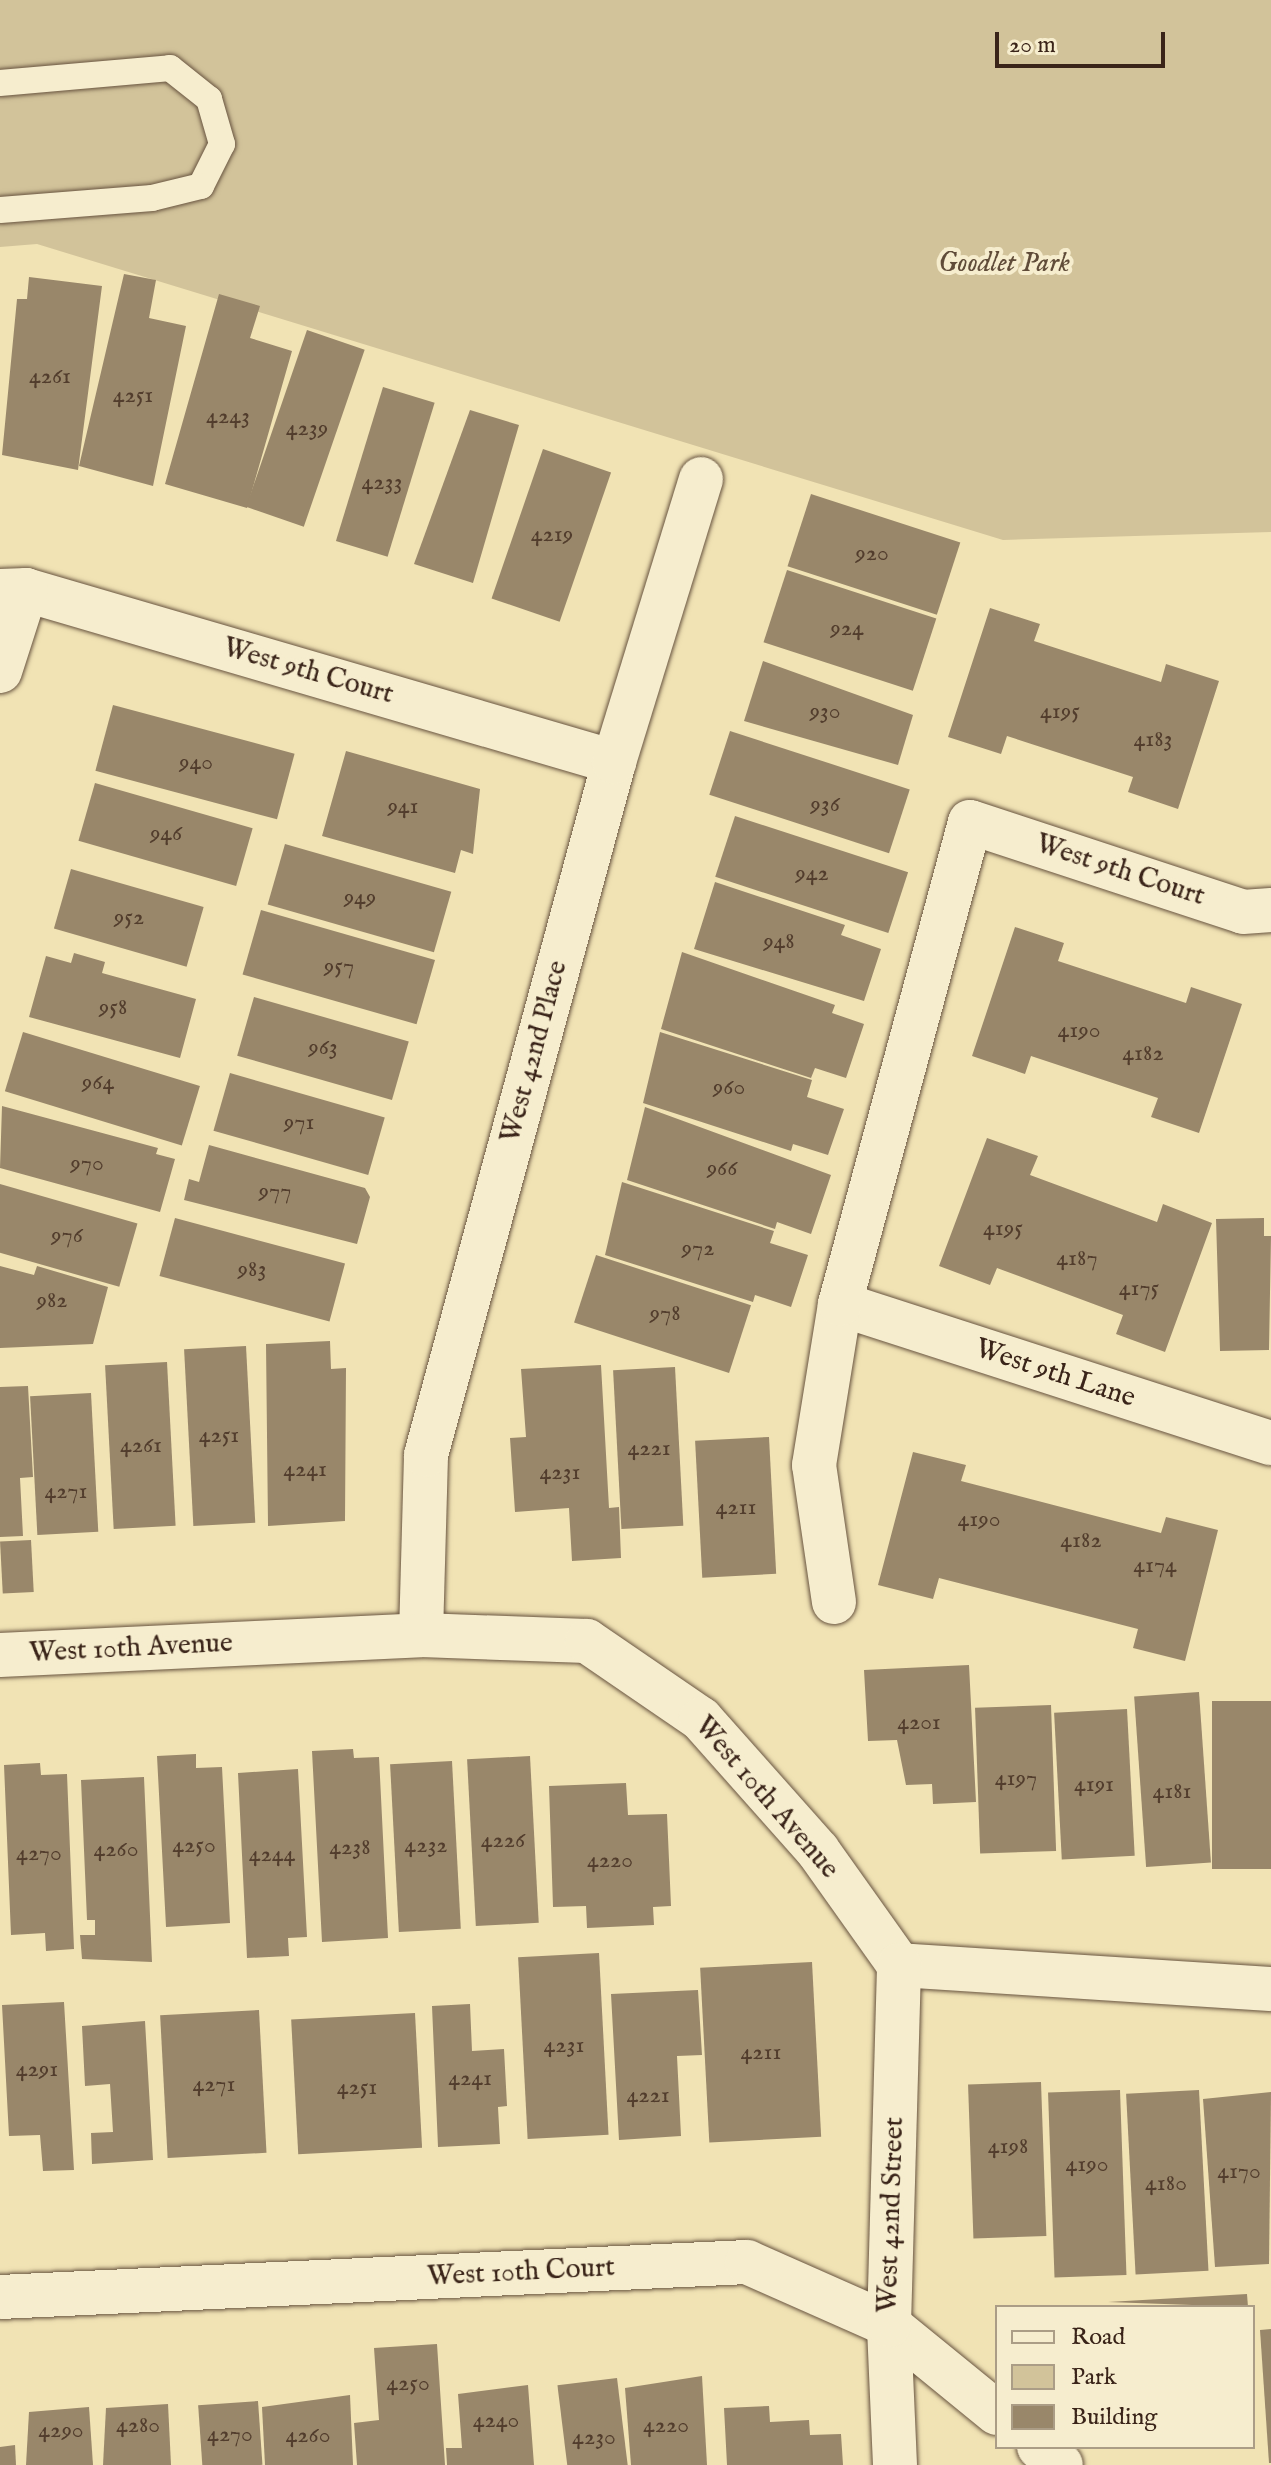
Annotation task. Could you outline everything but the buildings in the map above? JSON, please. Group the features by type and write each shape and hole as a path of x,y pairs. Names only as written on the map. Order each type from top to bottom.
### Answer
{"street":[{"name":"West 42nd Place","path":"421,1635 426,1455 614,762 701,479"},
{"name":"West 9th Court","path":"13,590 614,762"},
{"path":"0,671 13,590"},
{"name":"West 9th Court","path":"840,1304 970,822 1243,912 1271,910"},
{"path":"834,1602 814,1465 840,1304"},
{"name":"West 9th Lane","path":"840,1304 1271,1443"},
{"name":"West 10th Avenue","path":"0,1655 421,1635 587,1641 701,1719 818,1851 899,1965"},
{"path":"899,1965 1271,1989"},
{"name":"West 42nd Street","path":"895,2465 889,2325 899,1965"},
{"name":"West 10th Court","path":"0,2297 747,2262 889,2325 995,2411"},
{"path":"1041,2449 1061,2465"}],"lane":[{"path":"0,83 170,68 209,99 222,144 201,186 152,198 0,210"}],"green space":[{"name":"Goodlet Park","path":"0,0 1271,0 1271,532 1003,540 37,244 0,247"}]}
